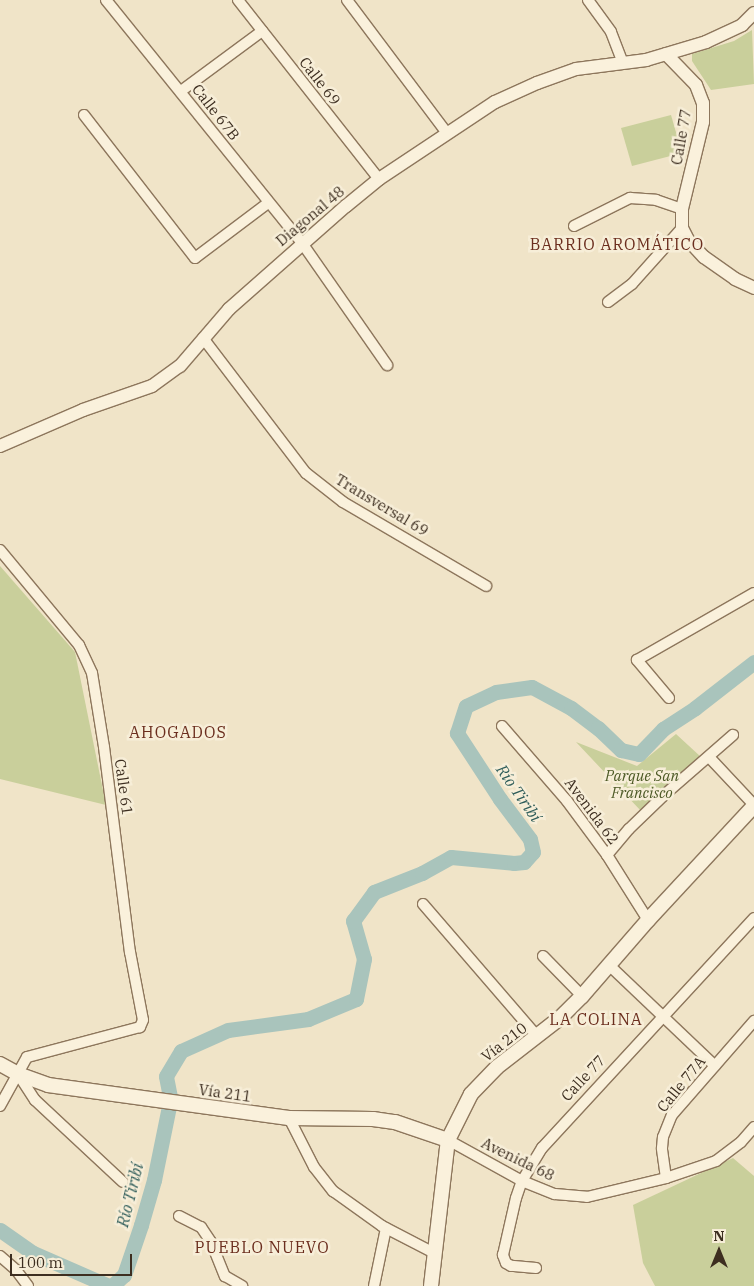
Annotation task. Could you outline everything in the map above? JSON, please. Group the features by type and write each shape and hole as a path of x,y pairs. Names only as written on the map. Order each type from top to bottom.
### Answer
{"main road":[{"name":"Vía 210","path":"431,1286 448,1140 461,1111 483,1080 538,1036 582,996 648,920 754,805"},
{"name":"Vía 211","path":"0,1064 18,1074 48,1085 289,1118 388,1121 448,1140"}],"street":[{"name":"Calle 67B","path":"106,0 302,243 387,365"},
{"name":"Calle 69","path":"238,0 379,180"},
{"path":"347,0 448,133"},
{"path":"588,0 611,32 623,63"},
{"name":"Diagonal 48","path":"0,446 83,410 152,386 180,366 229,309 302,243 379,180 495,102 537,83 576,69 646,60 688,48 724,35 742,25 754,13"},
{"path":"181,91 262,31"},
{"path":"646,60 682,71 682,62 688,48"},
{"name":"Calle 77","path":"666,54 700,93 704,112 682,209 682,228"},
{"path":"84,115 195,258 268,203"},
{"path":"574,226 630,198 656,200 682,209"},
{"path":"608,302 632,284 682,228 688,240 704,257 735,279 754,288"},
{"name":"Transversal 69","path":"203,338 306,473 343,502 486,586"},
{"name":"Calle 61","path":"0,550 79,645 92,673 104,747 130,952 143,1020 140,1027 27,1057 18,1074"},
{"path":"670,698 637,660 754,593"},
{"name":"Avenida 62","path":"502,726 568,802 607,855 648,920"},
{"path":"607,855 629,829 663,796 733,735"},
{"path":"709,757 754,805"},
{"path":"423,904 538,1036"},
{"name":"Calle 77","path":"536,1268 511,1266 503,1260 503,1249 510,1217 522,1181 542,1148 754,918"},
{"path":"543,956 582,996"},
{"path":"609,965 715,1066"},
{"name":"Calle 77A","path":"666,1178 662,1148 667,1126 672,1115 754,1021"},
{"path":"0,1106 18,1074 35,1100 123,1182"},
{"path":"289,1118 314,1167 333,1191 354,1208 386,1228 434,1253"},
{"name":"Avenida 68","path":"448,1140 522,1181 555,1194 587,1197 666,1178 716,1161 741,1142 754,1128"},
{"path":"179,1216 201,1227 212,1242 224,1276 242,1286"},
{"path":"374,1286 386,1228"},
{"path":"0,1256 16,1270 28,1286"}],"green space":[{"path":"752,30 754,84 711,90 692,61 692,54 734,41"},
{"path":"671,115 682,153 632,166 621,128"},
{"path":"0,566 75,652 106,805 0,779"},
{"name":"Parque San Francisco","path":"676,734 701,757 641,811 576,742 637,766"},
{"path":"733,1158 754,1176 754,1286 655,1286 643,1263 633,1205"}],"waterway":[{"name":"Río Tiribí","path":"170,1097 166,1076 181,1051 228,1030 308,1019 356,999 364,959 353,921 374,892 422,873 451,857 514,863 524,862 533,852 530,839 500,799 457,733 466,706 496,692 532,687 571,708 598,728 621,750 639,754 663,729 695,708 754,662"},
{"name":"Río Tiribí","path":"112,1286 124,1275 141,1225 154,1180 169,1106"},
{"name":"Río Tiribí","path":"0,1230 33,1253 109,1286"}],"district":[{"name":"BARRIO AROMÁTICO","path":"617,244"},
{"name":"AHOGADOS","path":"178,732"},
{"name":"LA COLINA","path":"596,1019"},
{"name":"PUEBLO NUEVO","path":"262,1247"}]}
